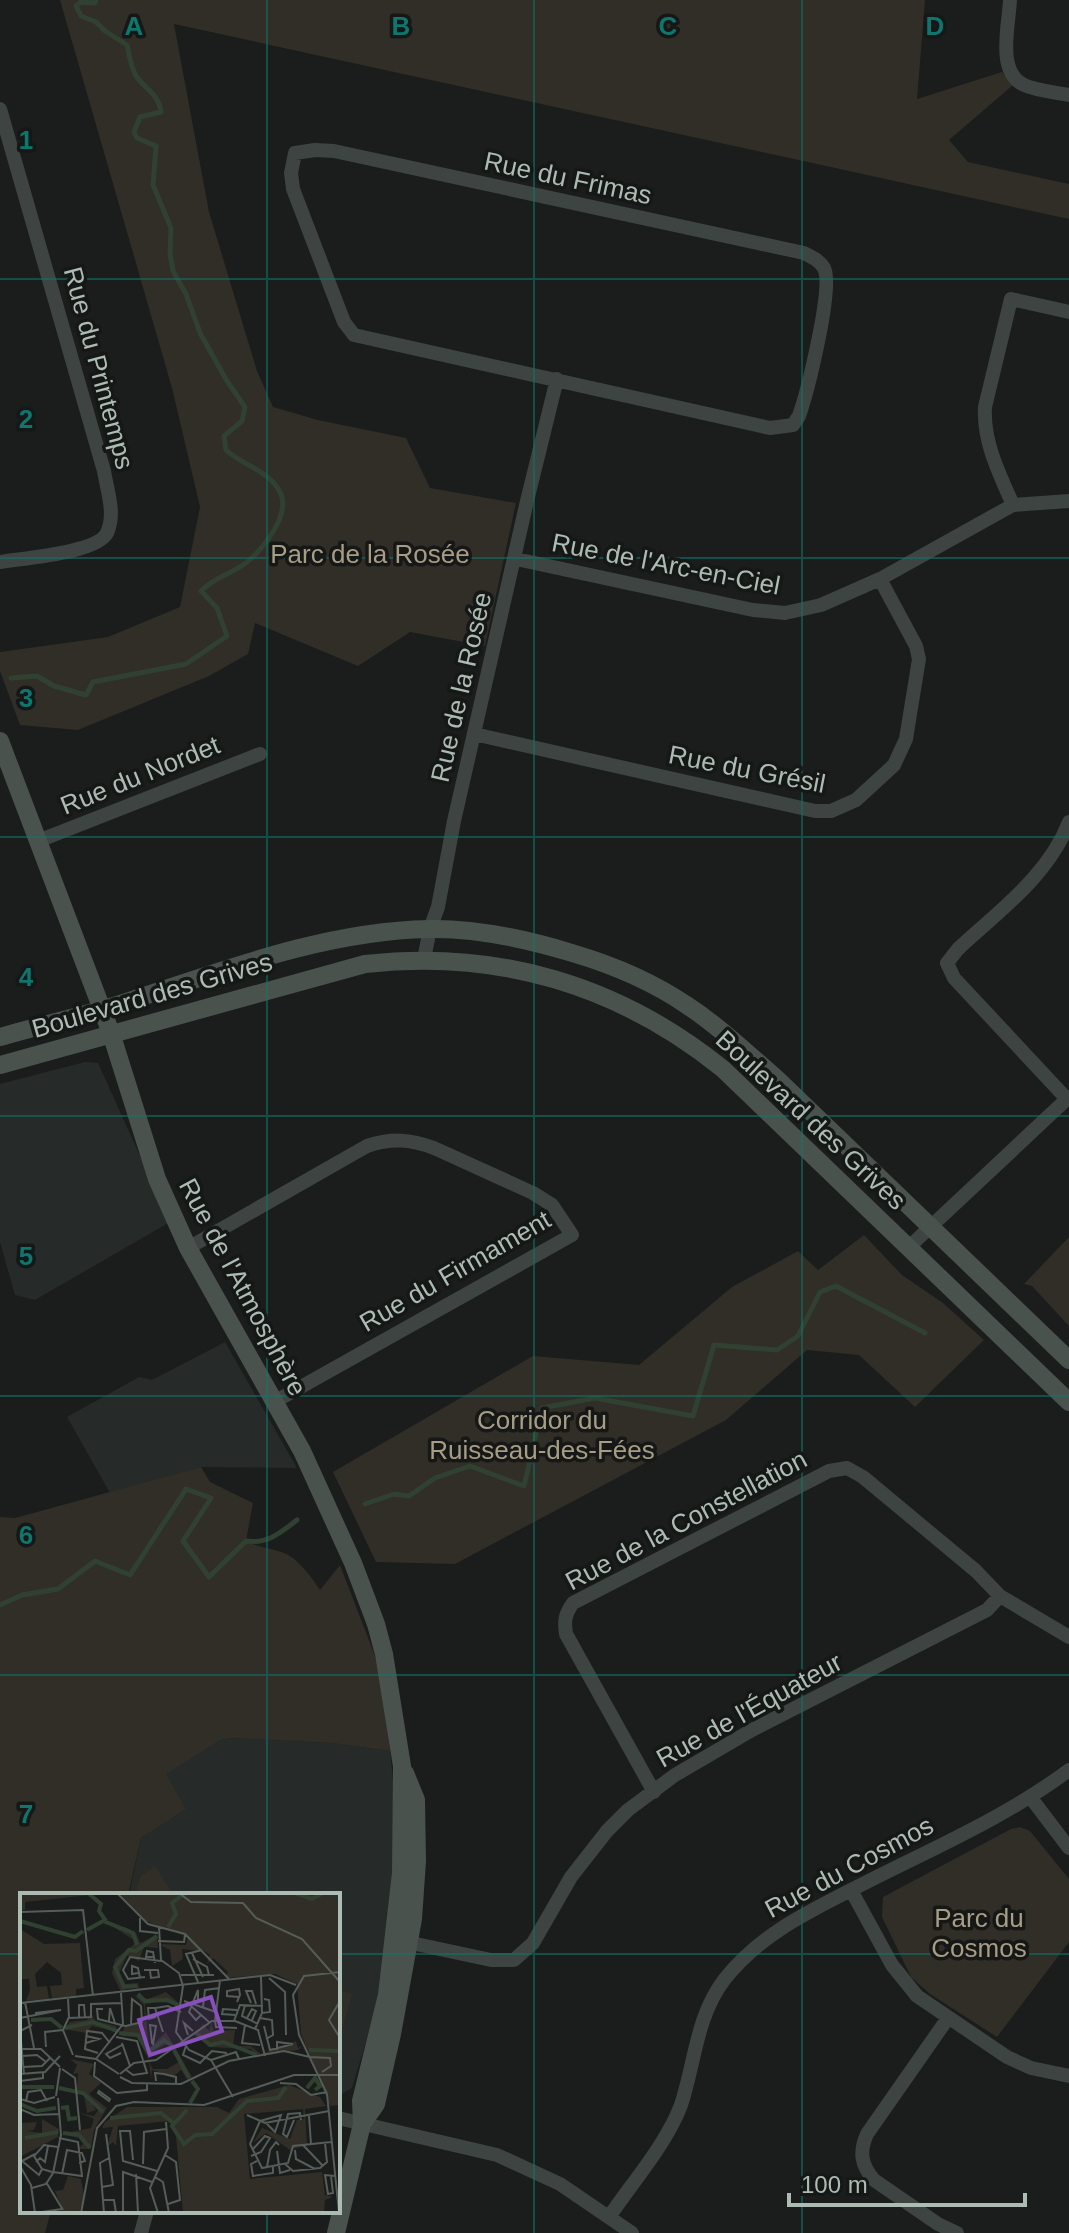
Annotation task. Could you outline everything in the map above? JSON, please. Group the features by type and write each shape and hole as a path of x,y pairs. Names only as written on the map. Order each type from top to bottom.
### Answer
{"street":[{"path":"1010,0 1007,59 1013,75 1026,86 1069,95"},
{"name":"Rue du Printemps","path":"0,109 104,471 110,509 106,535 99,542 0,562"},
{"name":"Rue du Frimas","path":"334,151 804,253 816,259 824,269 827,290 804,401 793,425 770,428 557,379 363,338 347,329 293,189 291,173 295,153 334,151"},
{"path":"1013,505 990,450 984,421 1011,299 1069,312"},
{"name":"Rue de la Rosée","path":"424,959 557,379"},
{"name":"Rue de l'Arc-en-Ciel","path":"516,559 772,613 805,610 880,579 1013,505 1069,501"},
{"name":"Rue du Grésil","path":"474,734 815,811 844,807 883,775 901,753 918,674 916,646 880,579"},
{"name":"Rue de l'Atmosphère","path":"0,741 111,1033 157,1179 188,1248 302,1451 366,1595 391,1687 402,1766 416,1800 417,1861 376,2104 362,2124 336,2233"},
{"name":"Rue du Nordet","path":"38,841 260,754"},
{"path":"909,1247 1068,1098 954,978 947,963 1037,874 1056,850 1069,822"},
{"name":"Boulevard des Grives","path":"0,1037 275,955 353,938 430,929 533,941 631,974 689,1006 777,1079 1069,1360"},
{"name":"Boulevard des Grives","path":"0,1065 365,964 424,959 489,964 552,978 624,1005 673,1033 723,1069 1069,1402"},
{"name":"Rue du Firmament","path":"188,1248 367,1146 400,1139 418,1141 533,1193 552,1205 572,1235 274,1402"},
{"name":"Rue de la Constellation","path":"654,1792 566,1634 566,1612 573,1603 839,1468 847,1468 863,1477 976,1571 1000,1596 1069,1637"},
{"name":"Rue de l'Équateur","path":"402,1941 491,1960 514,1960 533,1943 571,1877 628,1810 675,1775 752,1730 987,1610 1000,1596"},
{"name":"Rue du Cosmos","path":"609,2217 671,2126 681,2104 701,2026 722,1982 754,1948 771,1934 851,1890 1031,1798 1069,1770"},
{"path":"1031,1798 1069,1848"},
{"path":"851,1890 904,1982 917,1996 1007,2057 1031,2068 1069,2076"},
{"path":"948,2018 867,2134 861,2156 874,2180 938,2224 957,2233"},
{"path":"340,2118 497,2155 560,2184 632,2233"},
{"path":"141,2233 146,2213"}],"shaded area":[{"path":"85,1062 98,1063 170,1222 35,1300 15,1295 0,1242 0,1084"},
{"path":"225,1342 297,1468 201,1467 110,1493 67,1417 139,1377 152,1380"},
{"path":"221,1740 332,1743 390,1751 398,1831 385,1979 352,2088 340,2095 340,1893 129,1893 141,1838 185,1809 165,1774"}],"green space":[{"name":"Parc de la Rosée","path":"60,0 925,0 917,99 1002,72 1013,85 949,140 968,162 1069,184 1069,219 174,24 209,212 257,371 273,407 318,420 406,438 430,488 516,503 485,646 410,632 358,666 255,623 248,654 209,676 78,730 20,725 0,671 0,652 108,637 180,607 200,507 172,388"},
{"name":"Corridor du Ruisseau-des-Fées","path":"864,1235 902,1275 943,1303 984,1340 915,1407 859,1355 807,1350 726,1420 455,1564 376,1562 333,1472 533,1356 639,1365 732,1287 798,1251 818,1270"},
{"path":"1069,1237 1069,1326 1032,1286 1024,1284"},
{"path":"201,1467 210,1482 253,1503 246,1541 289,1555 320,1590 340,1565 375,1656 383,1691 390,1751 332,1743 221,1740 166,1774 186,1809 141,1838 128,1893 20,1893 20,2213 50,2213 45,2233 0,2233 0,1517 15,1518"},
{"name":"Parc du Cosmos","path":"1020,1827 1030,1831 1069,1879 1069,1942 997,2037 930,1994 911,1977 882,1917 883,1897"},
{"path":"155,1866 173,1893 136,1893 140,1877"},
{"path":"340,1991 352,1994 340,2038"}],"waterway":[{"path":"11,678 37,676 54,686 86,695 93,682 186,664 227,636 217,608 201,591 258,552 273,532 282,511 280,492 270,479 226,450 224,436 242,421 245,407 200,333 186,294 173,271 171,228 153,185 156,146 137,138 134,132 140,117 161,112 160,106 136,76 127,45 96,22 81,16 76,6 81,2 95,3 96,0"},
{"path":"365,1504 394,1494 409,1496 435,1478 470,1466 524,1486 542,1408 595,1398 693,1416 714,1345 777,1350 798,1336 820,1292 836,1286 925,1333"},
{"path":"0,1605 22,1595 58,1589 95,1561 130,1575 186,1489 211,1498 183,1541 209,1577 246,1541 267,1539 297,1520"}]}
